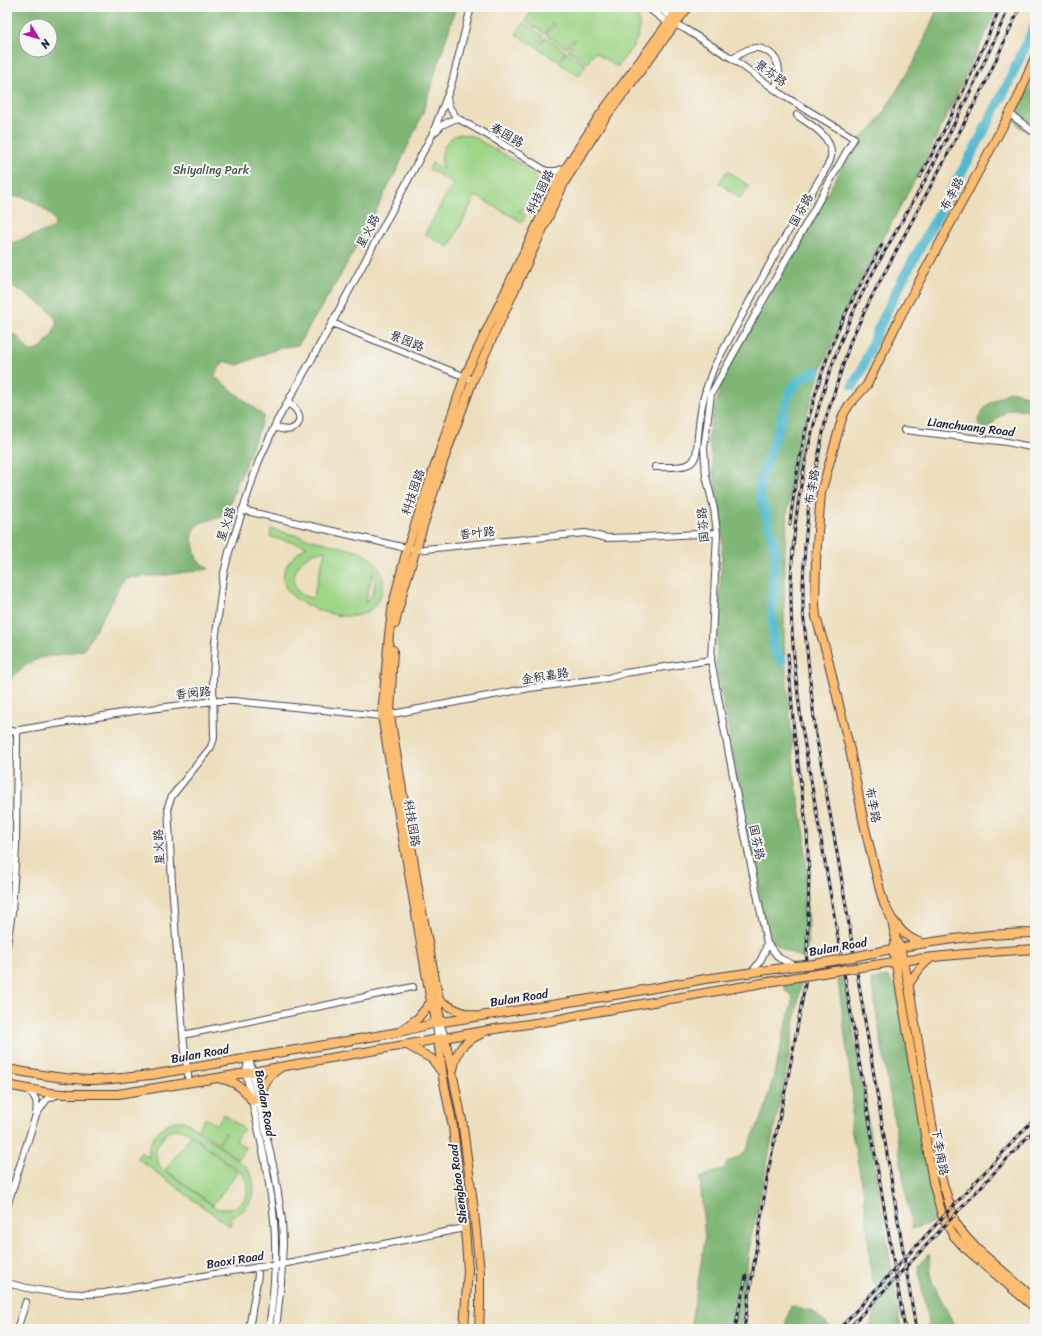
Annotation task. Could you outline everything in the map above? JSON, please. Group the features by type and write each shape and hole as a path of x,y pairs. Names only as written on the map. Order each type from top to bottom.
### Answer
{"main road":[{"name":"科技园路","path":"469,378 565,181 605,118 680,7"},
{"name":"科技园路","path":"438,1023 431,1002 386,715 394,628 411,550 443,462 469,378 565,168 600,115 671,22 688,7"},
{"name":"布李路","path":"899,961 891,917 884,904 880,890 864,824 850,750 826,651 816,617 816,558 821,493 843,415 849,405 867,385 903,312 1010,114 1035,58"},
{"name":"科技园路","path":"386,715 420,901 440,1000 438,1009 438,1023"},
{"path":"891,917 908,937 914,941 925,944"},
{"name":"Bulan Road","path":"7,1069 45,1076 89,1080 144,1076 399,1032 438,1023 621,994 705,978 814,964 896,948 985,935 1035,933"},
{"name":"Bulan Road","path":"7,1085 60,1094 118,1094 834,971 932,957 1035,949"},
{"path":"909,984 925,962 932,957"},
{"name":"下李南路","path":"899,961 909,984 937,1157 954,1222 953,1235 964,1248 1035,1308"},
{"name":"下李南路","path":"899,961 933,1182 941,1212 954,1222 977,1249 1035,1299"},
{"path":"440,1000 448,1006 465,1014 478,1017 476,1032"},
{"path":"399,1032 418,1018 431,1002"},
{"path":"453,1074 457,1052 461,1047 472,1038 495,1029"},
{"name":"Shengbao Road","path":"441,1039 453,1074 462,1120 473,1203 480,1272 479,1329"},
{"name":"Shengbao Road","path":"441,1039 443,1078 453,1127 465,1228 468,1270 464,1329"},
{"path":"406,1045 432,1058 441,1071 443,1078"},
{"path":"217,1078 234,1082 255,1100 270,1076 284,1066"},
{"path":"941,1212 949,1206"}],"street":[{"name":"星火路","path":"189,1083 183,1035 168,806 172,796 211,747 214,738 213,680 215,642 223,577 228,552 258,463 274,427 432,135 456,69 471,7"},
{"name":"景芬路","path":"647,7 733,59 784,96 854,138"},
{"name":"景芬路","path":"658,7 671,22"},
{"path":"733,59 750,49 758,48 766,50 773,55 777,61 779,77 775,89"},
{"path":"432,135 442,125 456,118 449,107 447,96"},
{"path":"1010,114 1035,133"},
{"path":"655,467 688,465 694,461 701,407 706,387 714,367 779,247 825,170 831,157 831,147 824,136 797,115"},
{"name":"春园路","path":"456,118 496,140 546,171"},
{"name":"国芬路","path":"767,943 741,820 711,660 717,532 714,509 706,476 704,448 711,394 854,138"},
{"path":"546,171 556,171 565,168"},
{"path":"546,171 552,178 554,190"},
{"name":"景园路","path":"332,322 469,378"},
{"path":"274,427 283,431 288,431 298,424 300,416 293,406 288,403"},
{"name":"Lianchuang Road","path":"904,430 1007,442 1035,448"},
{"name":"香叶路","path":"242,510 411,550 584,533 607,538 717,532"},
{"name":"金积嘉路","path":"386,715 530,688 608,678 625,673 711,660"},
{"name":"香阅路","path":"7,732 134,711 214,701 234,701 386,715"},
{"path":"7,945 12,912 15,856 17,731"},
{"path":"767,943 779,958 796,966"},
{"path":"752,972 766,952 767,943"},
{"path":"183,1035 414,987"},
{"name":"科技园路","path":"438,1023 441,1039"},
{"name":"Baodan Road","path":"249,1058 249,1072 279,1196 282,1220 282,1264 276,1329"},
{"path":"7,1206 36,1114 37,1100 28,1089"},
{"path":"36,1114 47,1099 60,1094"},
{"name":"Baodan Road","path":"255,1100 271,1196 275,1243 272,1307 269,1329"},
{"name":"Baoxi Road","path":"7,1283 46,1292 87,1294 123,1290 282,1264 465,1228"},
{"path":"249,1329 258,1275 257,1267"},
{"path":"17,1329 26,1302"}],"green space":[{"name":"Shiyaling Park","path":"7,7 456,7 422,115 396,172 335,285 298,345 279,348 238,365 224,361 214,376 264,416 225,516 202,522 195,527 192,539 197,560 209,569 165,575 125,578 84,650 33,661 25,666 7,684 7,332 17,336 28,350 36,351 50,338 55,329 56,323 54,316 43,305 7,283 7,245 53,228 55,223 54,219 37,204 21,197 7,197"},
{"path":"534,7 629,7 636,15 639,23 637,38 633,46 617,67 595,52 587,63 568,50 575,39 574,38 566,48 546,35 554,24 552,23 545,34 525,21"},
{"path":"938,7 998,7 923,165 855,290 825,359 810,404 798,453 788,507 785,552 784,645 795,778 805,836 808,935 807,956 804,958 777,945 767,927 716,665 723,536 708,435 723,377 857,141 875,126 917,56"},
{"path":"524,23 543,36 536,47 516,34"},
{"path":"545,37 565,51 558,61 538,48"},
{"path":"566,52 586,65 579,76 559,63"},
{"path":"1035,77 1035,136 1019,127 1015,119"},
{"path":"459,134 472,136 531,170 538,182 539,188 535,200 526,208 519,211 526,215 522,222 476,196 449,247 425,234 453,183 429,169 432,163 443,168 442,152 446,143 454,136"},
{"path":"727,171 749,186 740,198 719,183"},
{"path":"1010,391 1035,397 1035,412 1018,409 1009,410 1002,414 986,429 981,427 978,419 987,405"},
{"path":"271,529 364,554 373,560 379,567 383,577 381,595 375,606 359,615 344,616 323,612 302,603 287,590 283,577 284,571 290,561 307,546 270,537","holes":["325,551 313,598 303,595 297,589 294,582 295,573 305,558 314,553","373,573 375,582 374,590 371,597 365,603"]},
{"path":"888,977 899,992 937,1221 912,1229 871,980"},
{"path":"845,978 901,1329 865,1329 870,1327 876,1311 878,1288 872,1282 864,1194 851,1128 853,1097 838,980"},
{"path":"802,979 787,1067 749,1250 740,1329 690,1329 705,1240 700,1178 725,1168 727,1163 745,1153 765,1110 793,998 790,993 786,992 784,982"},
{"path":"224,1114 244,1129 235,1140 246,1148 238,1159 218,1144 227,1133 226,1132 217,1143 198,1128 206,1118 216,1125"},
{"path":"174,1121 183,1121 191,1125 246,1167 251,1174 254,1190 252,1198 243,1210 228,1217 232,1221 229,1226 137,1158 141,1152 149,1158 152,1140 163,1127","holes":["177,1129 186,1131 243,1174 247,1182 248,1189 243,1201 238,1205 224,1209 216,1208 160,1167 156,1155 156,1148 166,1133"]},
{"path":"191,1136 238,1172 213,1205 165,1170"},
{"path":"929,1254 932,1281 956,1329 929,1329 918,1266"},
{"path":"791,1306 813,1311 831,1329 784,1329"}],"waterway":[{"path":"853,385 860,374 876,334 901,282 975,148 1006,88 1035,25"},
{"path":"782,661 774,649 772,606 775,551 760,495 761,478 790,391 800,379 817,371"}],"railway":[{"path":"920,177 962,93 1000,7"},
{"path":"905,1329 802,728 791,619 793,551 796,520 806,458 813,427 831,367 842,338 869,279 923,184 957,118 1009,7"},
{"path":"916,1329 839,864 815,729 803,611 805,545 809,502 826,418 851,340 870,300 985,84 1020,7"},
{"path":"790,524 801,451 820,379 842,321 858,288 882,245"},
{"path":"744,1329 768,1172 805,985 809,875 807,832 794,732 788,654"},
{"path":"839,1329 1035,1118"},
{"path":"848,1329 1035,1129"},
{"path":"735,1329 746,1276"}]}
